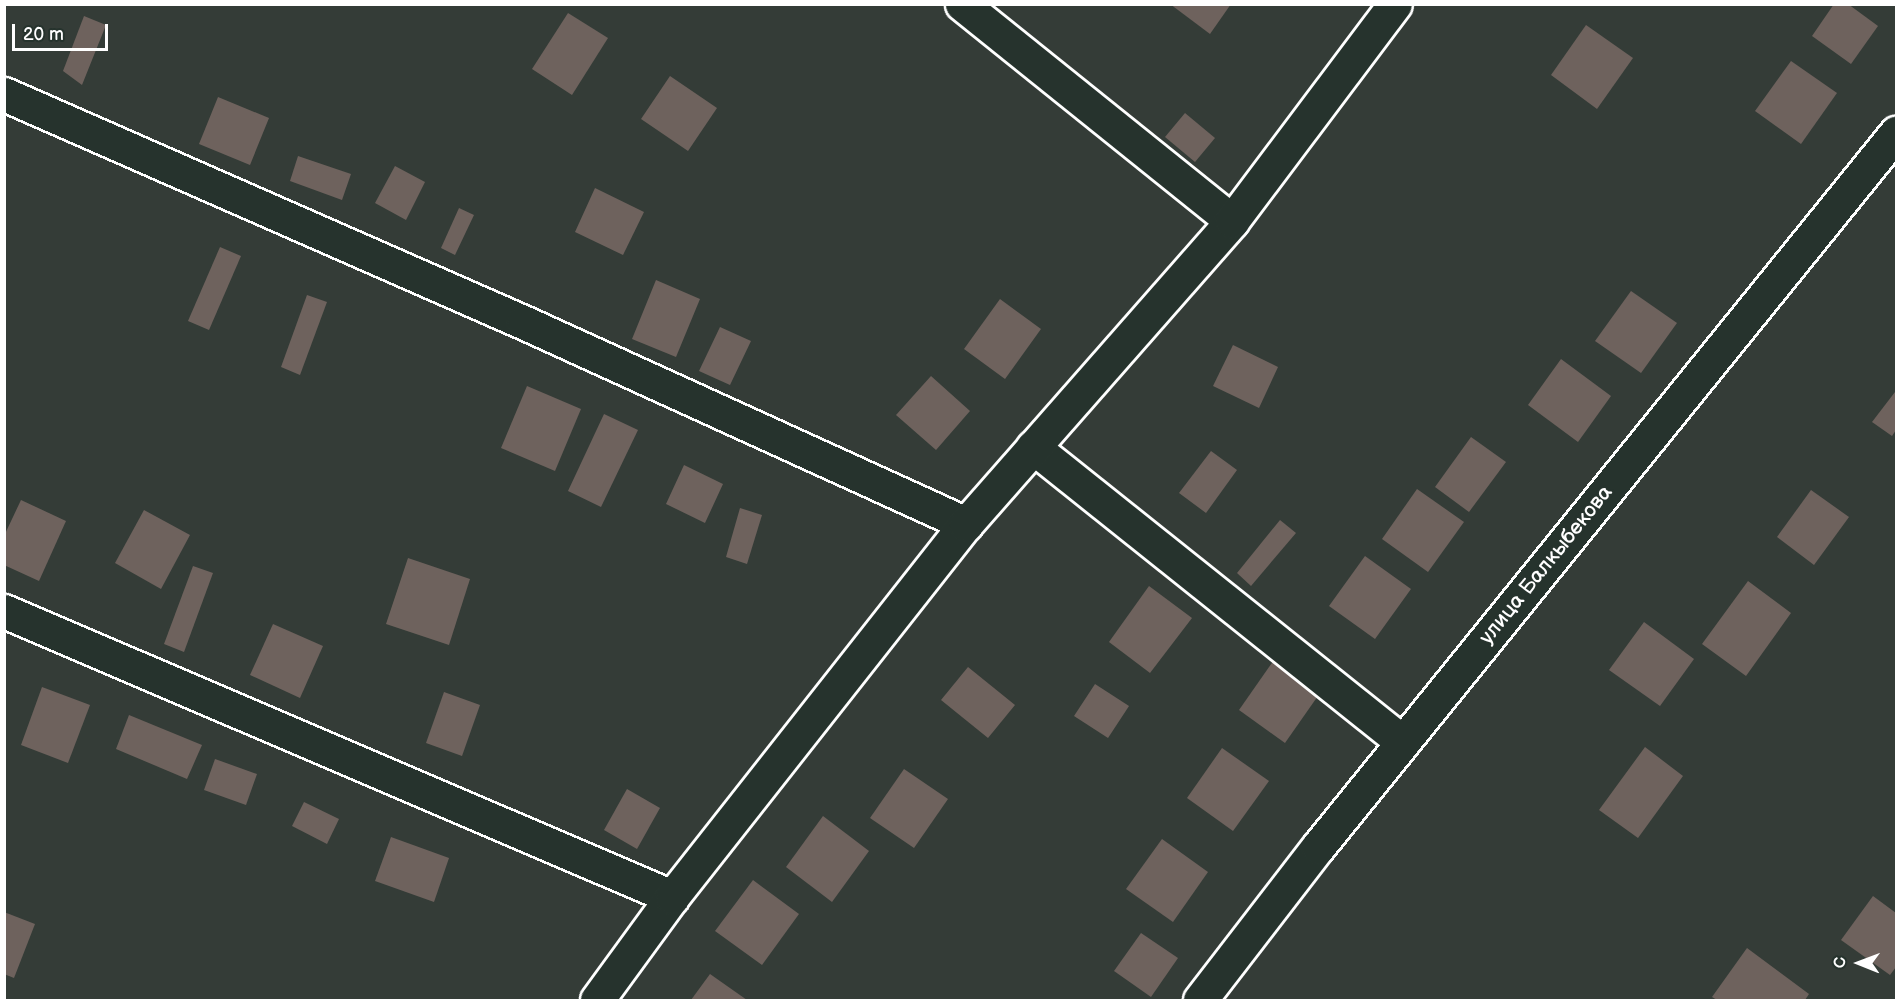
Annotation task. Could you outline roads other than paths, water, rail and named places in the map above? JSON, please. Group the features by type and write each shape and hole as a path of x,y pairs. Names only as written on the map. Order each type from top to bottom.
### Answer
{"street":[{"path":"962,4 1232,221"},
{"path":"597,1000 672,897 966,524 1232,221 1395,4"},
{"path":"4,94 523,322 966,524"},
{"name":"улица Балкыбекова","path":"1200,1000 1403,742 1896,133"},
{"path":"1033,447 1403,742"},
{"path":"4,611 672,897"}]}
